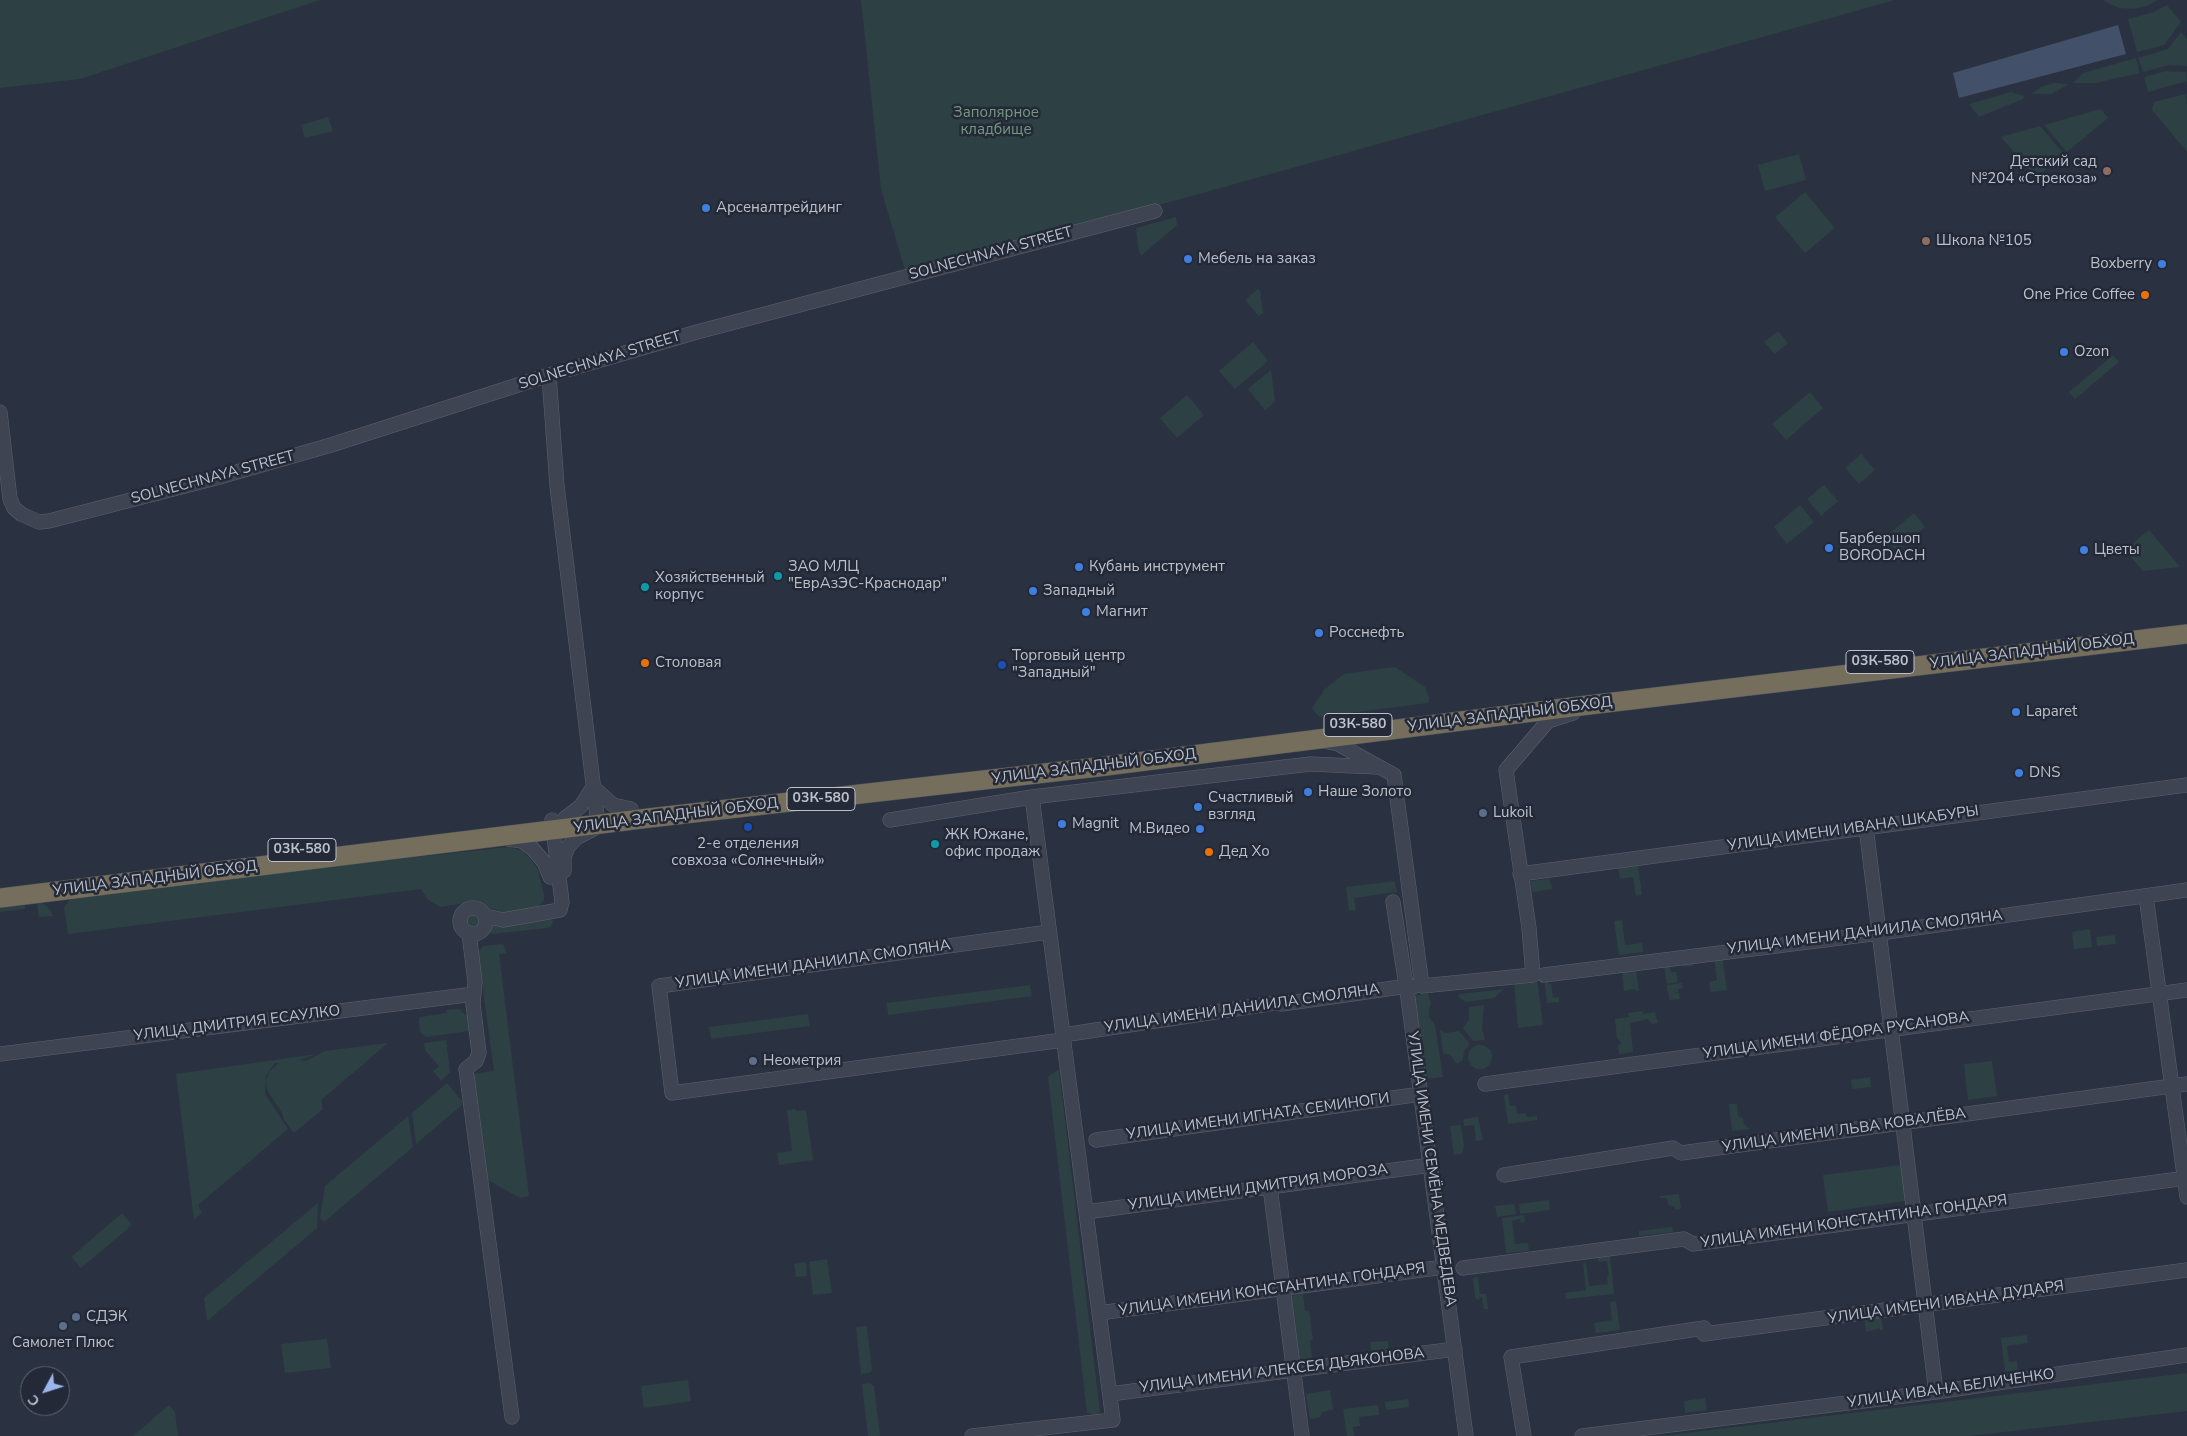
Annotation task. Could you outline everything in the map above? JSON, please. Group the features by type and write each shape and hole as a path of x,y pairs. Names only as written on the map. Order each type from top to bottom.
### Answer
{"highway":[{"name":"УЛИЦА ЗАПАДНЫЙ ОБХОД","path":"602,820 631,809 1459,714 2187,624"},
{"name":"УЛИЦА ЗАПАДНЫЙ ОБХОД","path":"0,888 551,824 1098,767 1288,742 2187,634"},
{"name":"УЛИЦА ЗАПАДНЫЙ ОБХОД","path":"0,898 493,838 551,824"}],"street":[{"name":"SOLNECHNAYA STREET","path":"0,412 10,499 14,508 21,514 38,522 49,521 216,478 331,445 549,375 697,332 1155,211"},
{"path":"549,375 557,486 593,787 602,820 584,832 568,847 564,856 564,891 558,907"},
{"path":"1520,874 1506,770 1548,721 1580,711 1605,708 1625,702"},
{"path":"1288,742 1306,744 1323,741 1338,744 1394,775 1422,986"},
{"path":"890,820 1032,797 1310,764 1379,767"},
{"name":"УЛИЦА ИМЕНИ ИВАНА ШКАБУРЫ","path":"1520,874 2187,785"},
{"path":"593,787 613,805 631,809"},
{"path":"551,824 581,806 593,787"},
{"path":"972,1436 1113,1420 1032,797"},
{"path":"550,877 551,824"},
{"path":"551,824 558,907"},
{"path":"1866,827 1936,1392"},
{"path":"493,838 522,841 539,856 550,877 558,907"},
{"name":"УЛИЦА ИМЕНИ ДАНИИЛА СМОЛЯНА","path":"1049,932 659,986 672,1093 1063,1037 1275,1003 1282,1004 1401,987 1407,988 1533,975 1529,928 1520,874"},
{"name":"УЛИЦА ИМЕНИ ДАНИИЛА СМОЛЯНА","path":"1544,975 2187,890"},
{"path":"2146,896 2187,1196"},
{"name":"УЛИЦА ИМЕНИ СЕМЁНА МЕДВЕДЕВА","path":"1393,902 1407,988 1466,1436"},
{"path":"486,916 484,928 477,934 469,933 462,928 460,923 464,910 476,908 486,916 503,920 558,907"},
{"path":"469,933 475,982 473,1004 480,1053 476,1062 466,1069 512,1417"},
{"name":"УЛИЦА ИМЕНИ ФЁДОРА РУСАНОВА","path":"1485,1084 2187,990"},
{"name":"УЛИЦА ДМИТРИЯ ЕСАУЛКО","path":"0,1054 474,994"},
{"name":"УЛИЦА ИМЕНИ ЛЬВА КОВАЛЁВА","path":"1504,1175 1673,1148 1681,1153 2187,1084"},
{"name":"УЛИЦА ИМЕНИ ИГНАТА СЕМИНОГИ","path":"1096,1140 1421,1094"},
{"name":"УЛИЦА ИМЕНИ ДМИТРИЯ МОРОЗА","path":"1086,1212 1431,1164"},
{"name":"УЛИЦА ИМЕНИ КОНСТАНТИНА ГОНДАРЯ","path":"1463,1268 1684,1239 1693,1244 2186,1179"},
{"path":"1270,1187 1302,1436"},
{"name":"УЛИЦА ИМЕНИ КОНСТАНТИНА ГОНДАРЯ","path":"1099,1313 1444,1267"},
{"name":"УЛИЦА ИМЕНИ ИВАНА ДУДАРЯ","path":"1524,1436 1511,1356 1704,1331 1926,1306 2187,1270"},
{"name":"УЛИЦА ИМЕНИ АЛЕКСЕЯ ДЬЯКОНОВА","path":"1110,1394 1455,1349"},
{"name":"УЛИЦА ИВАНА БЕЛИЧЕНКО","path":"1582,1436 1936,1392 2187,1355"}],"green space":[{"path":"0,0 320,0 80,79 0,88"},
{"name":"Заполярное кладбище","path":"861,0 1895,0 1170,202 905,270 881,189"},
{"path":"2102,0 2158,0 2147,6 2133,9 2119,8"},
{"path":"2167,5 2181,22 2164,45 2137,52 2128,19 2154,12"},
{"path":"2181,32 2187,39 2187,66 2169,65 2143,72 2138,58 2168,49"},
{"path":"2136,58 2140,73 2095,83 2073,83 2083,73"},
{"path":"2166,71 2186,72 2187,81 2148,92 2144,77"},
{"path":"2054,83 2069,84 2052,94 2031,94 2041,87"},
{"path":"2011,92 2024,96 2023,99 1979,117 1969,104"},
{"path":"2186,94 2187,152 2152,110 2154,102"},
{"path":"2101,109 2108,118 2067,152 2044,125"},
{"path":"328,117 333,131 305,138 301,125"},
{"path":"2040,126 2064,154 2036,178 2001,137"},
{"path":"1799,154 1806,180 1765,191 1758,165"},
{"path":"1805,192 1835,228 1805,253 1775,217"},
{"path":"1176,217 1177,225 1142,255 1139,253 1136,228"},
{"path":"1258,289 1260,291 1263,313 1259,316 1245,300"},
{"path":"1778,331 1788,343 1775,354 1764,342"},
{"path":"1253,342 1268,361 1235,389 1219,371"},
{"path":"2113,355 2119,362 2075,399 2069,392"},
{"path":"1271,370 1275,402 1265,410 1248,389"},
{"path":"1810,392 1823,408 1786,440 1772,424"},
{"path":"1187,395 1204,415 1177,438 1160,418"},
{"path":"1861,454 1875,470 1859,484 1845,468"},
{"path":"1824,485 1838,501 1821,516 1807,499"},
{"path":"1800,505 1814,522 1787,544 1774,527"},
{"path":"1914,513 1925,527 1897,551 1885,537"},
{"path":"2149,530 2180,567 2143,571 2125,550"},
{"path":"1395,667 1425,687 1429,698 1428,703 1319,717 1312,708 1325,689 1344,674"},
{"path":"509,847 523,851 537,867 544,900 537,908 505,913 472,902 441,907 428,900 421,889 68,934 64,907 71,898 233,877"},
{"path":"1638,865 1642,895 1636,896 1633,877 1620,879 1618,867"},
{"path":"1549,879 1553,889 1532,892 1530,881"},
{"path":"1395,881 1397,892 1354,898 1356,910 1349,910 1346,887"},
{"path":"41,902 50,909 53,916 39,917 37,904 25,905 25,909 0,912 0,904"},
{"path":"473,911 479,914 482,920 479,926 473,929 467,926 464,920 467,914"},
{"path":"547,917 553,921 552,925 548,928 492,934 488,929 491,925"},
{"path":"1622,920 1625,945 1642,943 1643,952 1619,955 1614,921"},
{"path":"2090,929 2092,947 2074,949 2072,932"},
{"path":"2115,935 2116,944 2097,946 2096,937"},
{"path":"503,944 507,953 499,954 529,1196 520,1198 488,1180 473,1074 494,1071 478,952 483,946"},
{"path":"1722,956 1727,990 1710,992 1709,982 1717,980 1714,957"},
{"path":"1663,961 1693,963 1693,966 1682,967 1682,964 1670,966 1671,972 1676,972 1678,982 1667,984"},
{"path":"1636,969 1639,991 1635,989 1624,991 1622,971"},
{"path":"1544,978 1548,981 1549,985 1551,983 1553,998 1559,997 1559,1002 1547,1003"},
{"path":"1537,979 1543,1025 1518,1028 1514,981"},
{"path":"1682,983 1683,988 1673,993 1679,993 1680,999 1669,1000 1667,985"},
{"path":"1030,985 1032,996 888,1015 887,1003"},
{"path":"1504,989 1494,998 1466,1002 1457,996 1460,994"},
{"path":"1428,993 1431,1003 1429,1017 1435,1025 1443,1077 1426,1079 1414,996"},
{"path":"1484,1005 1482,1028 1485,1040 1473,1041 1463,1028 1469,1019 1469,1007"},
{"path":"459,1009 467,1016 470,1031 426,1037 420,1032 419,1019 421,1017 446,1013 446,1010"},
{"path":"1642,1011 1643,1014 1655,1012 1658,1023 1652,1024 1648,1019 1630,1023 1633,1052 1619,1054 1618,1046 1622,1043 1617,1038 1615,1019 1629,1017 1628,1013"},
{"path":"808,1014 810,1026 711,1039 709,1027"},
{"path":"1440,1030 1446,1033 1459,1031 1470,1044 1464,1051 1463,1060 1457,1064 1450,1055 1443,1053"},
{"path":"446,1040 450,1072 441,1081 433,1071 439,1066 425,1050 424,1043"},
{"path":"388,1043 321,1100 323,1109 294,1133 284,1120 282,1113 267,1090 266,1081 269,1072 279,1063 275,1063 266,1076 265,1094 288,1129 198,1205 202,1213 194,1220 176,1074 317,1054 299,1060 306,1061 325,1051"},
{"path":"1480,1045 1488,1049 1492,1057 1488,1065 1480,1069 1472,1065 1468,1057 1472,1049"},
{"path":"1992,1061 1997,1096 1968,1100 1964,1064"},
{"path":"1059,1069 1100,1412 1099,1416 1092,1417 1091,1413 1087,1413 1048,1077"},
{"path":"1870,1077 1871,1087 1852,1089 1851,1080"},
{"path":"447,1083 462,1101 462,1105 416,1144 412,1113"},
{"path":"1508,1094 1510,1106 1516,1106 1517,1114 1526,1113 1527,1117 1537,1116 1537,1120 1508,1124 1504,1095"},
{"path":"1729,1104 1737,1104 1738,1116 1743,1118 1744,1124 1750,1129 1732,1131"},
{"path":"795,1109 796,1111 806,1110 813,1160 779,1165 777,1153 792,1151 787,1110"},
{"path":"408,1116 413,1147 324,1222 320,1218 325,1186"},
{"path":"1478,1117 1483,1140 1476,1141 1474,1125 1464,1126 1463,1119"},
{"path":"1461,1125 1464,1146 1462,1154 1454,1155 1450,1126"},
{"path":"1901,1165 1906,1201 1828,1212 1823,1175"},
{"path":"1679,1194 1681,1209 1675,1210 1675,1207 1668,1205 1667,1198 1660,1198 1660,1196"},
{"path":"1549,1200 1550,1210 1520,1214 1519,1204"},
{"path":"318,1203 317,1228 207,1321 204,1298"},
{"path":"1514,1204 1516,1214 1497,1217 1495,1206"},
{"path":"122,1213 132,1225 81,1268 71,1257"},
{"path":"1524,1215 1525,1222 1521,1223 1520,1219 1512,1221 1515,1244 1528,1243 1529,1251 1506,1253 1502,1218"},
{"path":"1672,1227 1673,1232 1639,1236 1639,1231"},
{"path":"1610,1256 1614,1294 1566,1299 1565,1293 1586,1290 1583,1263 1586,1263 1589,1286 1608,1284 1607,1261 1598,1262 1598,1257"},
{"path":"827,1259 832,1293 813,1295 809,1262"},
{"path":"806,1262 807,1276 796,1277 794,1264"},
{"path":"1478,1277 1480,1294 1486,1294 1488,1309 1484,1309 1482,1297 1478,1300 1475,1297 1473,1278"},
{"path":"1303,1294 1305,1311 1309,1311 1313,1340 1310,1341 1312,1359 1298,1361 1290,1296"},
{"path":"1616,1301 1620,1330 1596,1333 1594,1323 1612,1320 1610,1302"},
{"path":"1881,1314 1883,1330 1880,1330 1880,1328 1866,1332 1864,1316"},
{"path":"867,1326 872,1370 870,1373 861,1374 856,1327"},
{"path":"2027,1335 2028,1343 2007,1346 2009,1362 2017,1361 2018,1371 2005,1372 2001,1338"},
{"path":"327,1339 331,1368 285,1373 281,1344"},
{"path":"1388,1341 1389,1349 1371,1351 1370,1342"},
{"path":"2187,1373 2187,1411 1969,1436 1660,1436"},
{"path":"688,1380 691,1401 644,1408 641,1386"},
{"path":"870,1383 874,1386 880,1436 868,1436 862,1384"},
{"path":"1330,1390 1333,1410 1322,1412 1320,1417 1310,1419 1306,1394"},
{"path":"1705,1398 1707,1410 1685,1413 1684,1401"},
{"path":"1408,1399 1409,1407 1386,1410 1385,1402"},
{"path":"169,1405 175,1412 178,1436 133,1436"},
{"path":"1378,1405 1379,1415 1359,1417 1360,1426 1353,1427 1354,1436 1347,1436 1343,1409"}],"water":[{"path":"2118,25 2126,54 1959,98 1953,73"}],"place":[{"name":"Детский сад №204 «Стрекоза»","path":"2107,171"},
{"name":"Арсеналтрейдинг","path":"706,208"},
{"name":"Школа №105","path":"1926,241"},
{"name":"Мебель на заказ","path":"1188,259"},
{"name":"Boxberry","path":"2162,264"},
{"name":"One Price Coffee","path":"2145,295"},
{"name":"Ozon","path":"2064,352"},
{"name":"Барбершоп BORODACH","path":"1829,548"},
{"name":"Цветы","path":"2084,550"},
{"name":"Кубань инструмент","path":"1079,567"},
{"name":"ЗАО МЛЦ \"ЕврАзЭС-Краснодар\"","path":"778,576"},
{"name":"Хозяйственный корпус","path":"645,587"},
{"name":"Западный","path":"1033,591"},
{"name":"Магнит","path":"1086,612"},
{"name":"Росснефть","path":"1319,633"},
{"name":"Столовая","path":"645,663"},
{"name":"Торговый центр \"Западный\"","path":"1002,665"},
{"name":"Laparet","path":"2016,712"},
{"name":"DNS","path":"2019,773"},
{"name":"Наше Золото","path":"1308,792"},
{"name":"Счастливый взгляд","path":"1198,807"},
{"name":"Lukoil","path":"1483,813"},
{"name":"Magnit","path":"1062,824"},
{"name":"2-е отделения совхоза «Солнечный»","path":"748,827"},
{"name":"М.Видео","path":"1200,829"},
{"name":"ЖК Южане, офис продаж","path":"935,844"},
{"name":"Дед Хо","path":"1209,852"},
{"name":"Неометрия","path":"753,1061"},
{"name":"СДЭК","path":"76,1317"},
{"name":"Самолет Плюс","path":"63,1326"}]}
